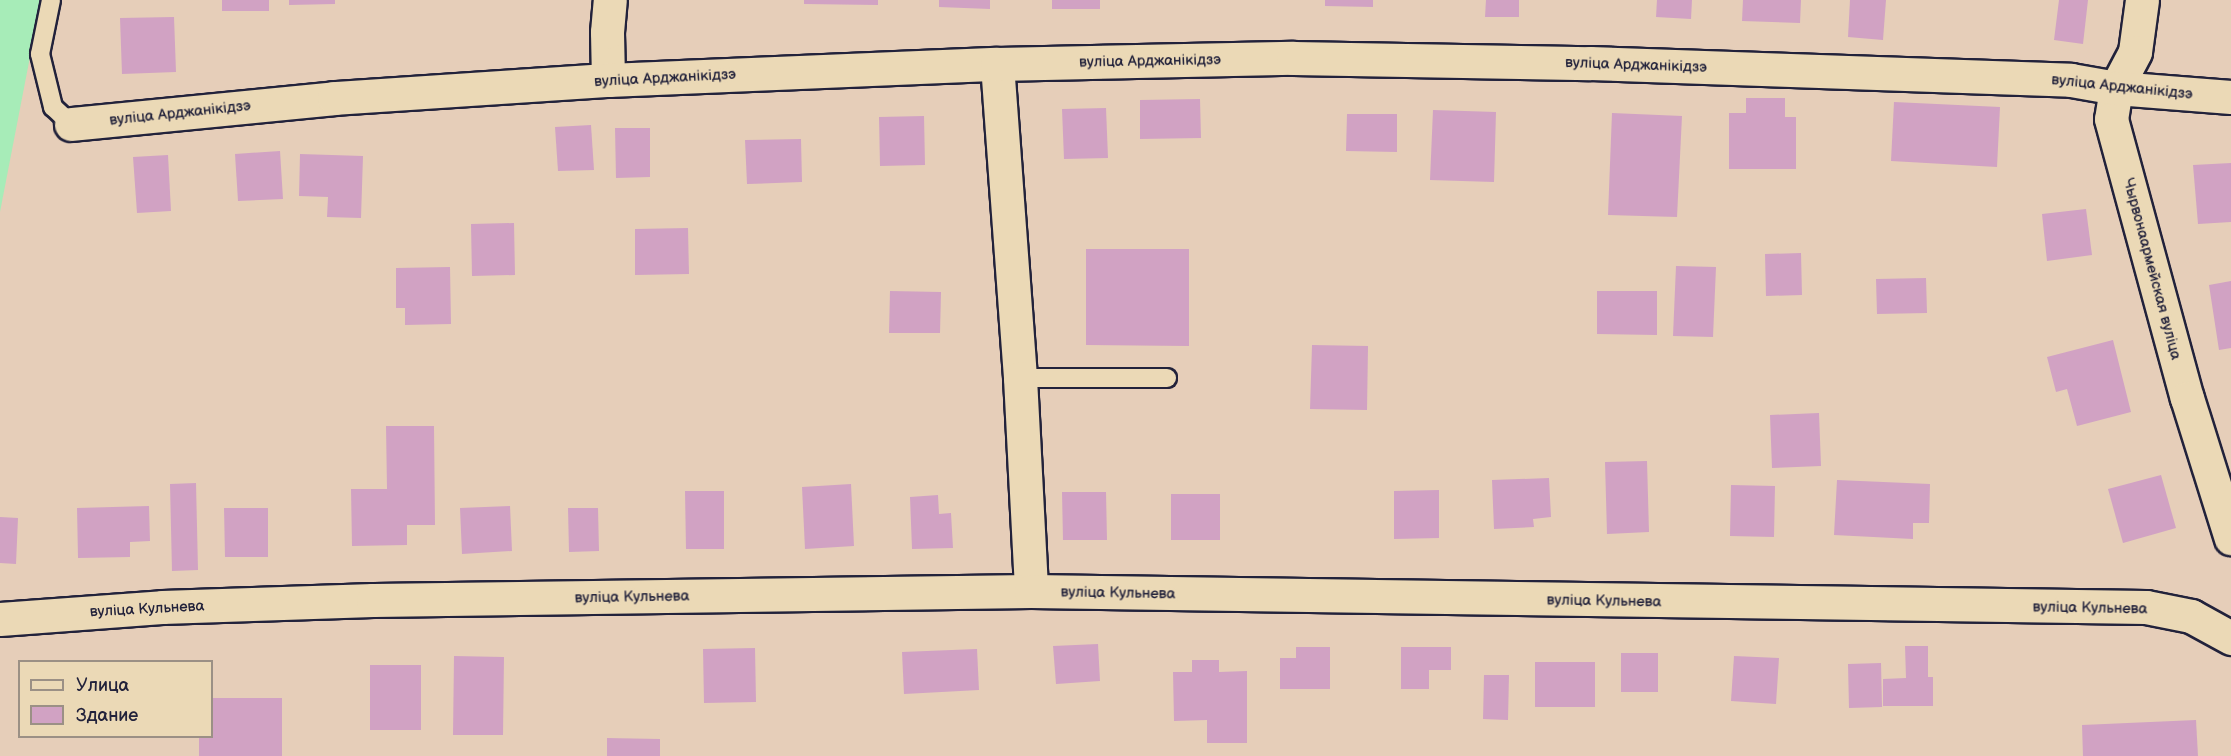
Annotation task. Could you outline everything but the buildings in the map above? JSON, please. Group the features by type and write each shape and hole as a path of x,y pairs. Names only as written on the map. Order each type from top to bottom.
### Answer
{"street":[{"path":"608,80 607,32 610,0"},
{"name":"Чырвонаармейская вуліца","path":"2142,0 2135,52 2116,88 2111,119 2187,398 2231,538"},
{"name":"вуліца Арджанікідзэ","path":"71,124 334,98 608,80 997,64 1293,58 1590,63 2071,80 2116,88 2231,97"},
{"path":"997,64 1020,378 1031,591"},
{"name":"вуліца Кульнева","path":"0,619 162,607 362,600 1031,591 2146,607 2191,616 2230,635"}],"lane":[{"path":"51,0 40,54 53,107 71,124"},
{"path":"1020,378 1167,378"}],"green space":[{"path":"0,0 41,0 0,212"}]}
